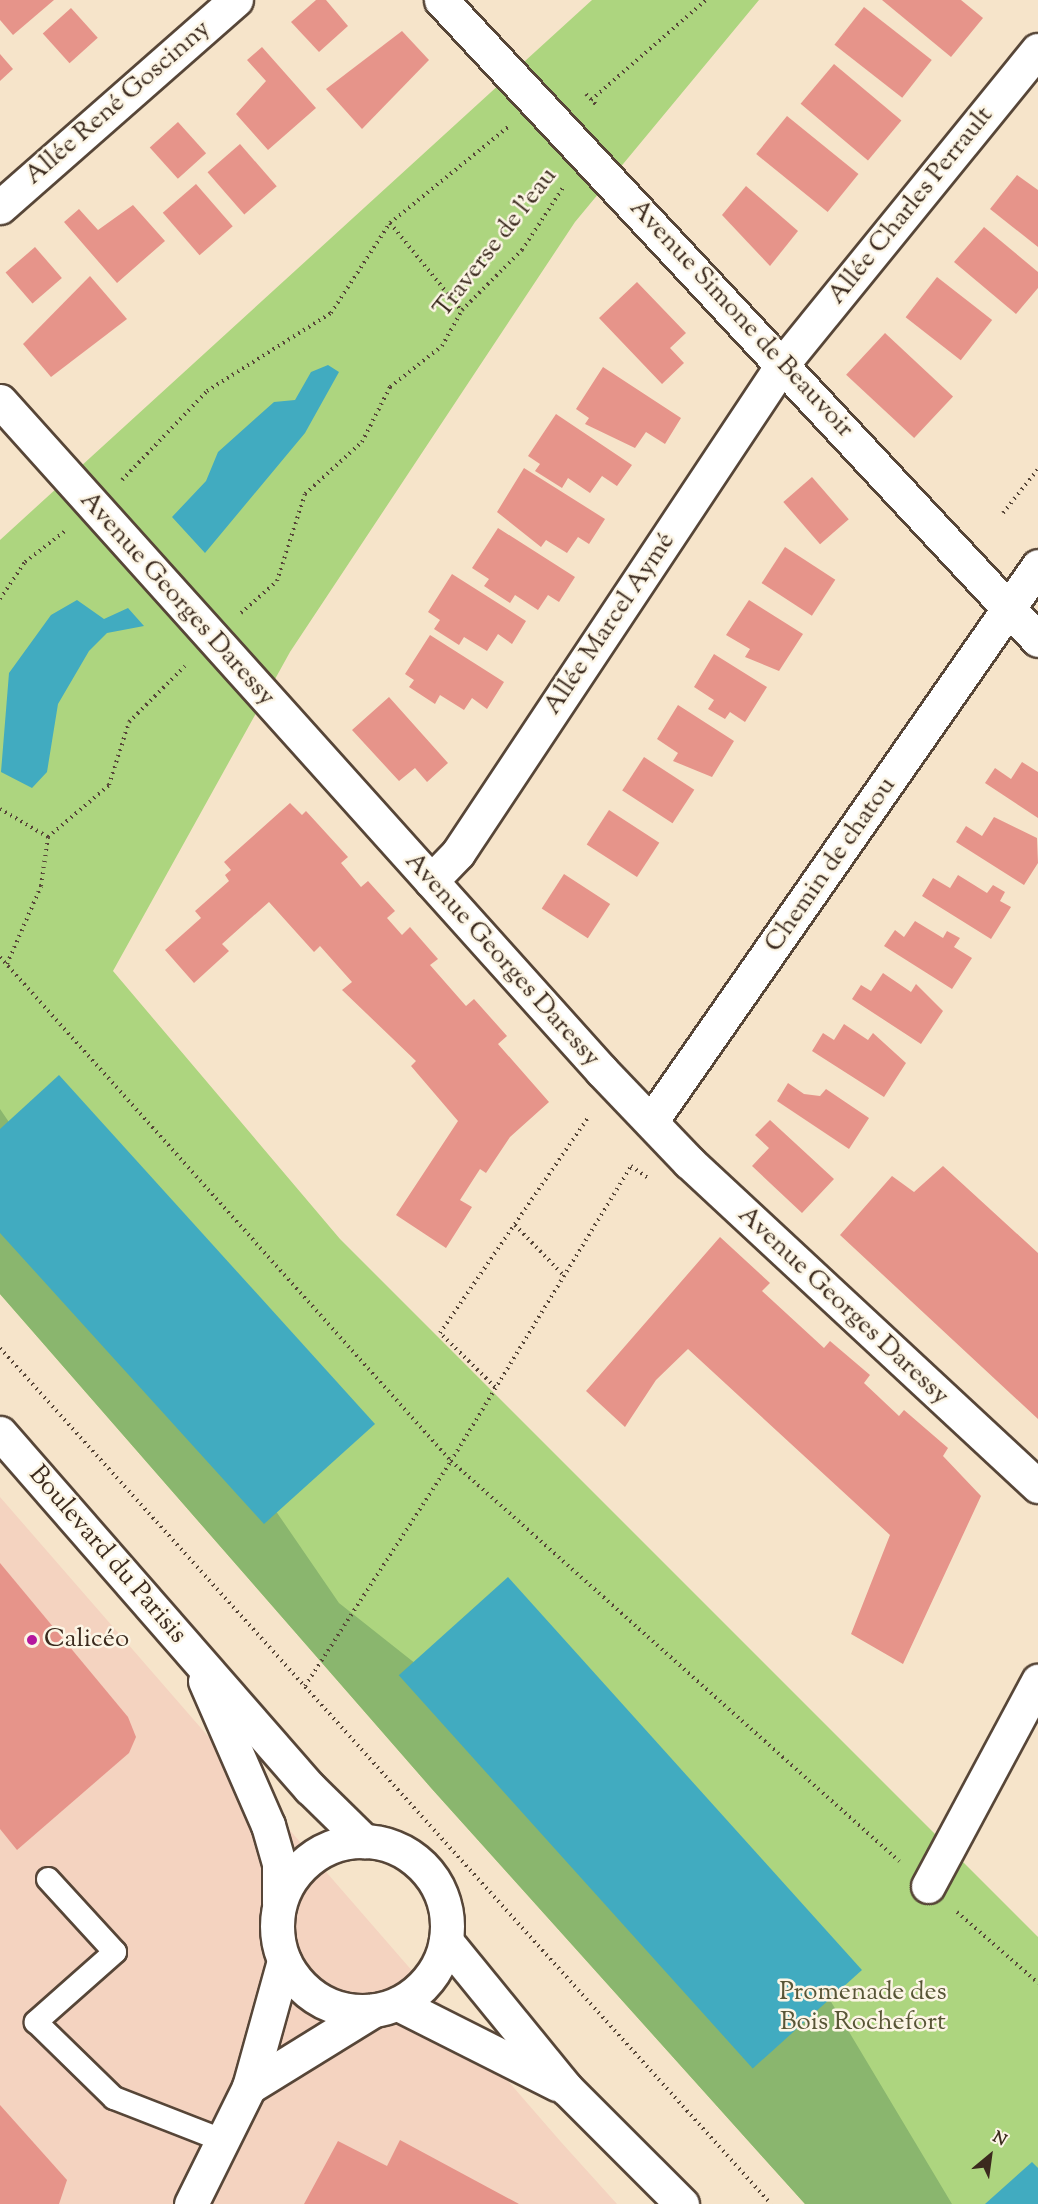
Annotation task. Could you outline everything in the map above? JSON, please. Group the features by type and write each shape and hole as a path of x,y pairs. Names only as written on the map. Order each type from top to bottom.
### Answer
{"street":[{"name":"Allée René Goscinny","path":"0,207 236,0"},
{"name":"Avenue Simone de Beauvoir","path":"441,0 784,362 1038,640"},
{"name":"Allée Charles Perrault","path":"784,362 1038,50"},
{"name":"Allée Marcel Aymé","path":"431,881 458,854 784,362"},
{"name":"Avenue Georges Daressy","path":"0,401 431,881 689,1162 1038,1486"},
{"name":"Chemin de chatou","path":"652,1120 1010,612 1038,566"},
{"name":"Boulevard du Parisis","path":"0,1433 310,1788 364,1841"},
{"name":"Boulevard du Parisis","path":"191,1650 268,1825 279,1863 279,1906"},
{"path":"928,1887 1038,1682"},
{"path":"249,2087 385,2008 437,1968 446,1941 446,1911 436,1884 418,1862 392,1847 364,1841 335,1846 310,1858 291,1879 279,1906 277,1933 284,1961 300,1984 321,2001 345,2010 385,2008 566,2088"},
{"path":"446,1941 566,2088 682,2204"},
{"path":"191,2204 219,2139 249,2087 284,1961"}],"lane":[{"path":"48,1879 114,1952 36,2022 114,2098 219,2139"}],"path":[{"path":"591,100 706,0"},
{"path":"576,85 605,116"},
{"path":"0,599 25,562 95,509 207,391 331,313 390,223 503,132 532,96"},
{"name":"Traverse de l'eau","path":"48,837 109,785 129,723 212,639 277,581 305,494 362,442 390,387 442,346 462,310 522,250 559,191 590,159"},
{"path":"390,223 462,310"},
{"path":"1003,513 1038,469"},
{"path":"0,809 48,837 41,886 7,964"},
{"path":"0,957 451,1461 1038,1983"},
{"path":"496,1388 440,1333 588,1118"},
{"path":"305,1686 451,1461 631,1166 665,1190 689,1162"},
{"path":"515,1225 564,1276"},
{"path":"0,1348 771,2204"}],"shaded area":[{"path":"0,1497 561,2142 617,2204 0,2204"}],"green space":[{"name":"Promenade des Bois Rochefort","path":"592,0 759,0 575,222 290,652 113,971 340,1239 1038,1937 1038,2204 805,2204 432,1789 0,1294 0,540"},
{"path":"0,1109 339,1603 821,1985 952,2204 805,2204 432,1789 0,1294"}],"water":[{"path":"328,365 339,372 305,433 205,553 172,517 206,481 218,452 274,402 295,400 311,372"},
{"path":"77,600 104,619 128,608 144,626 107,633 89,651 58,704 47,772 32,788 1,772 9,673 51,615"},
{"path":"59,1075 375,1424 264,1524 0,1233 0,1129"},
{"path":"508,1577 862,1970 753,2068 399,1675"},
{"path":"1032,2162 1038,2168 1038,2204 985,2204"}],"building":[{"path":"0,0 54,0 13,35 0,20"},
{"path":"316,0 326,0 348,26 319,52 291,22"},
{"path":"882,0 961,0 983,18 951,57"},
{"path":"864,7 932,60 902,98 834,45"},
{"path":"71,8 98,38 70,63 43,33"},
{"path":"402,31 429,60 362,129 326,89"},
{"path":"262,47 316,108 268,150 236,114 266,81 247,60"},
{"path":"0,54 13,69 0,81"},
{"path":"834,64 901,121 868,160 801,104"},
{"path":"787,116 858,174 828,212 756,154"},
{"path":"178,122 206,153 178,179 150,147"},
{"path":"240,144 277,186 244,214 208,172"},
{"path":"1017,175 1038,190 1038,247 990,209"},
{"path":"196,184 233,226 200,255 163,213"},
{"path":"746,186 798,231 770,266 722,215"},
{"path":"133,205 165,241 117,283 64,222 79,209 98,230"},
{"path":"984,227 1038,272 1038,288 1016,314 954,262"},
{"path":"35,247 62,278 32,304 6,273"},
{"path":"90,276 127,319 51,377 23,344"},
{"path":"937,277 992,320 961,360 906,317"},
{"path":"637,282 686,333 670,348 684,363 662,384 599,318"},
{"path":"885,333 953,396 914,438 846,375"},
{"path":"603,367 681,418 665,444 646,432 635,448 585,424 589,418 576,409"},
{"path":"556,414 632,465 617,486 602,476 590,493 568,478 562,488 535,471 540,464 528,456"},
{"path":"524,468 605,519 589,544 578,537 567,553 546,540 541,547 497,512"},
{"path":"812,477 849,519 820,544 783,502"},
{"path":"498,528 575,577 559,602 548,595 538,610 515,595 510,603 484,586 489,579 472,568"},
{"path":"785,547 835,580 812,616 762,583"},
{"path":"452,574 526,621 512,644 498,634 487,651 464,637 459,645 434,629 440,620 428,612"},
{"path":"749,600 803,634 779,671 745,657 750,649 726,635"},
{"path":"430,635 504,682 487,709 472,698 464,710 440,695 435,704 409,687 414,680 405,674"},
{"path":"714,654 767,687 745,722 730,712 725,719 708,709 714,700 694,687"},
{"path":"389,697 448,763 427,782 415,768 399,781 352,730"},
{"path":"678,705 734,741 712,777 673,761 678,753 657,739"},
{"path":"644,757 694,790 673,823 622,791"},
{"path":"1022,762 1038,772 1038,818 985,783 995,768 1011,779"},
{"path":"290,803 302,815 306,811 348,857 341,863 361,887 368,881 395,911 387,918 402,935 410,927 438,959 430,965 466,1006 474,999 507,1036 498,1044 549,1102 510,1137 486,1173 480,1169 460,1200 472,1207 446,1248 396,1215 458,1121 411,1066 416,1061 342,990 352,982 320,946 314,952 269,902 222,944 229,951 194,983 165,950 201,918 195,911 229,881 225,875 231,870 224,862"},
{"path":"609,810 659,843 637,877 587,844"},
{"path":"994,817 1037,838 1038,863 1024,885 956,842 966,826 982,836"},
{"path":"564,874 610,904 588,938 542,908"},
{"path":"958,875 987,893 993,885 1005,892 1000,901 1011,907 991,939 922,896 933,878 950,888"},
{"path":"915,921 943,938 947,931 960,938 954,947 972,958 952,989 884,946 895,930 904,937"},
{"path":"883,973 911,992 916,984 943,1011 921,1044 852,999 861,985 871,991"},
{"path":"844,1024 868,1040 873,1033 906,1063 884,1097 812,1051 823,1033 834,1040"},
{"path":"788,1083 804,1094 820,1096 826,1089 869,1118 849,1149 777,1101"},
{"path":"770,1120 834,1179 802,1213 752,1166 769,1148 755,1135"},
{"path":"943,1166 1038,1253 1038,1419 840,1235 892,1176 914,1192"},
{"path":"720,1237 770,1283 762,1291 824,1348 830,1341 870,1375 864,1383 899,1416 904,1410 948,1448 943,1456 981,1496 903,1664 851,1634 890,1535 688,1349 656,1380 625,1427 586,1391"},
{"name":"Calicéo","path":"0,1563 128,1717 136,1737 129,1753 17,1850 0,1829"},
{"path":"0,2105 67,2180 59,2204 0,2204"},
{"path":"400,2140 519,2204 304,2204 338,2141 387,2166"}],"place":[{"name":"Calicéo","path":"32,1640"}]}
